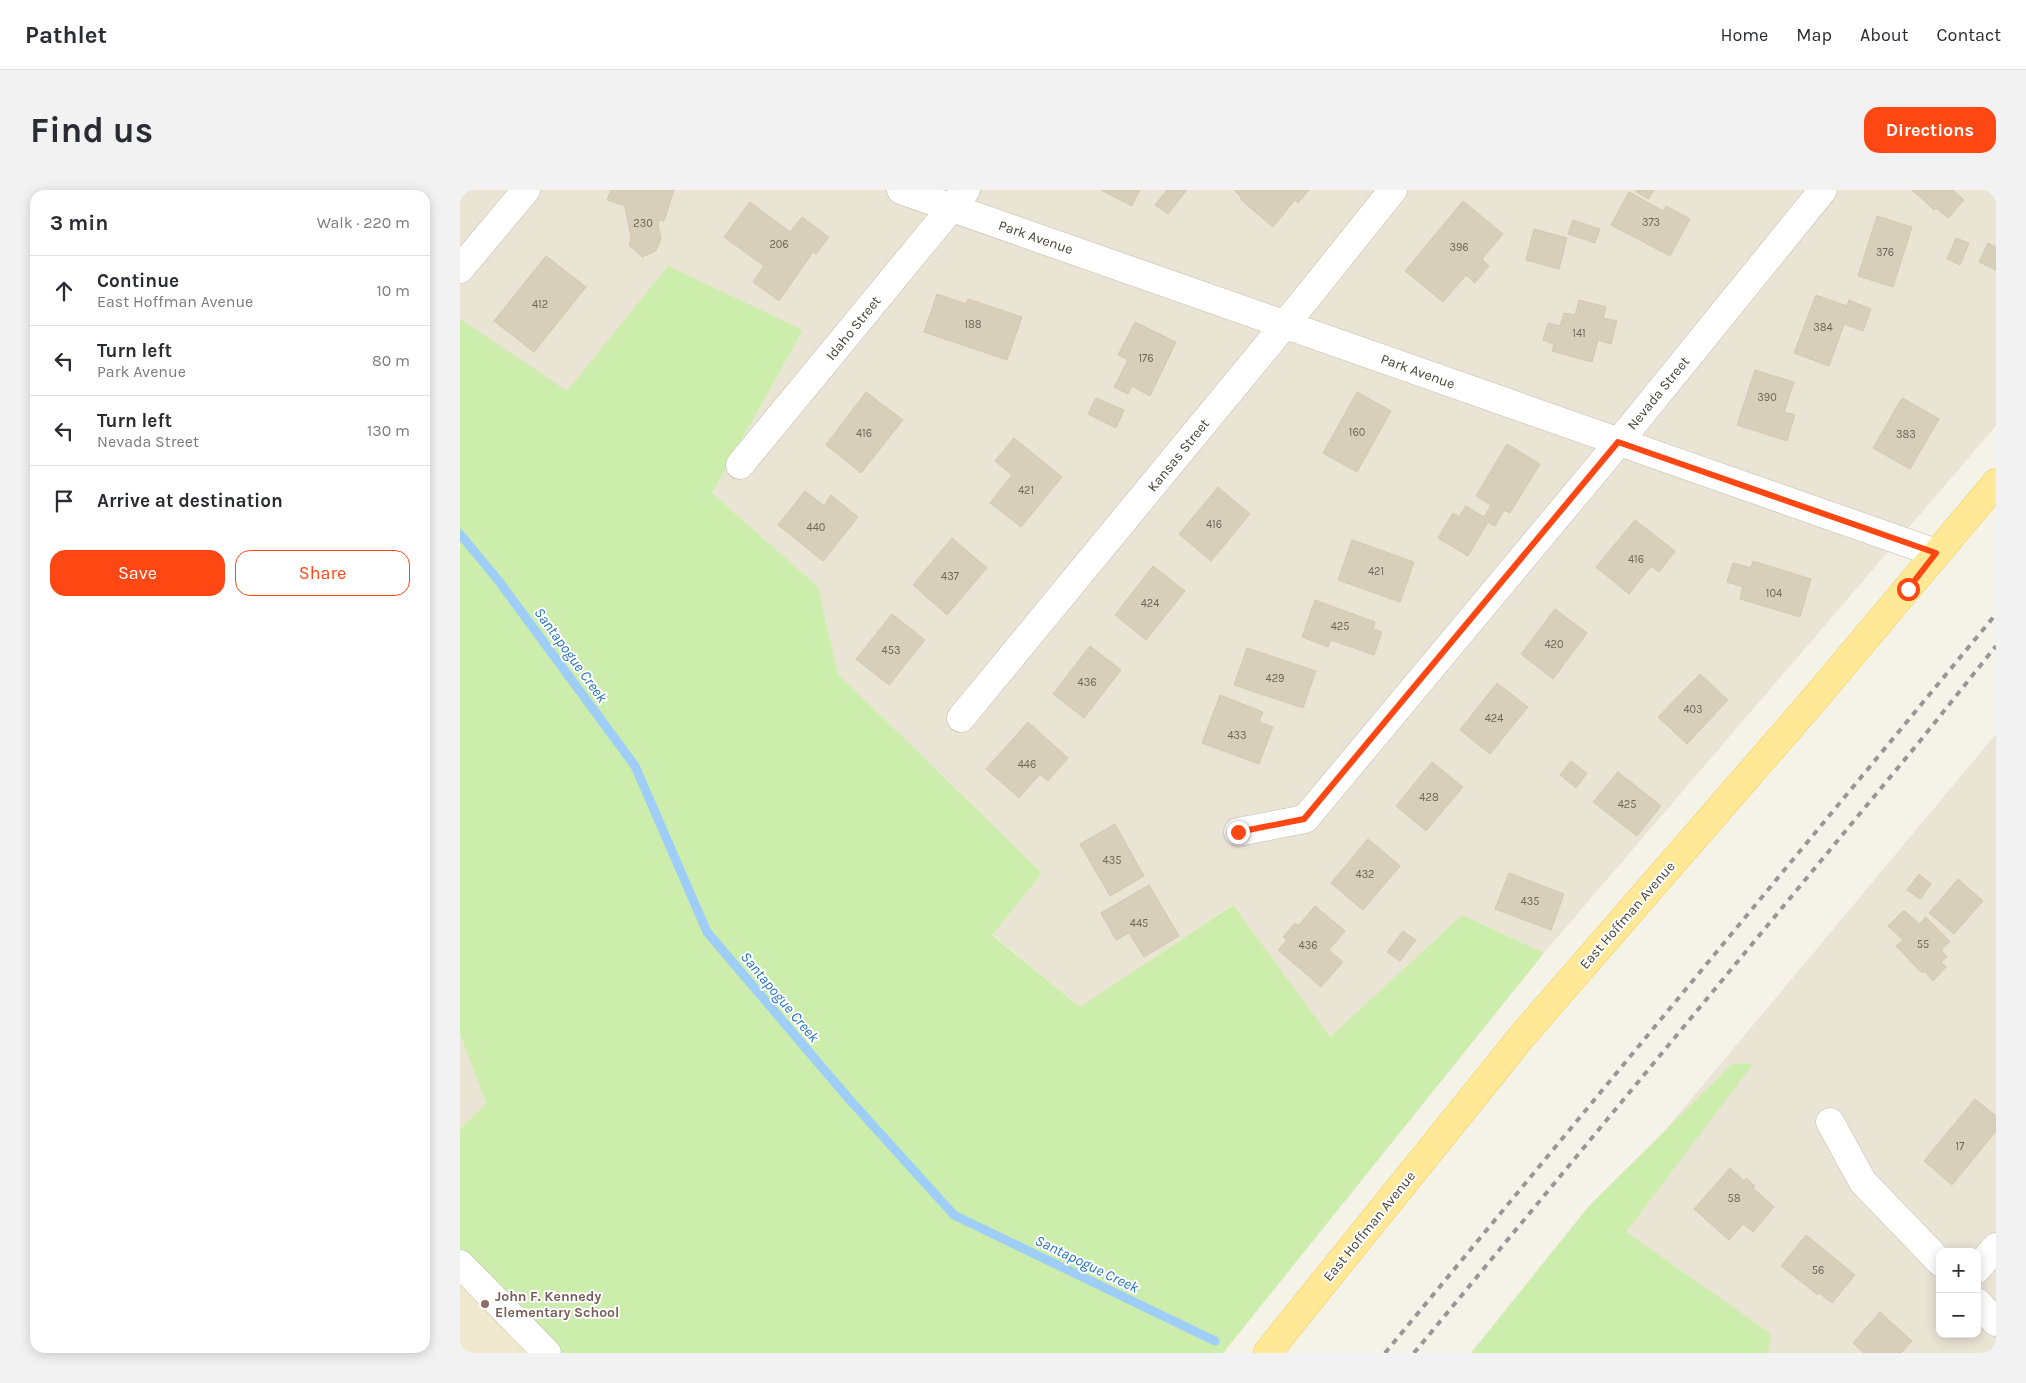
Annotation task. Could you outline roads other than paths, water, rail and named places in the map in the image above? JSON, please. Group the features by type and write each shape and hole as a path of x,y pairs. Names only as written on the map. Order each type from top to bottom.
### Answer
{"main road":[{"name":"East Hoffman Avenue","path":"1267,1353 1523,1035 1812,702 1996,483"}],"street":[{"path":"460,269 526,190"},
{"name":"Park Avenue","path":"901,190 958,199 1285,324 1936,553"},
{"name":"Kansas Street","path":"961,718 1393,190"},
{"name":"Nevada Street","path":"1238,832 1304,819 1618,442 1823,190"},
{"name":"Idaho Street","path":"740,465 958,199"},
{"path":"1830,1122 1863,1182 1936,1258"},
{"path":"1981,1264 1996,1247"},
{"path":"460,1264 547,1353"},
{"path":"1981,1306 1996,1322"}],"waterway":[{"name":"Santapogue Creek","path":"460,534 498,580 635,766 707,932 849,1099 954,1215 1215,1341"}],"railway":[{"path":"1385,1353 1996,614"},
{"path":"1414,1353 1920,741 1996,646"}],"place":[{"name":"John F. Kennedy Elementary School","path":"485,1304"}]}
